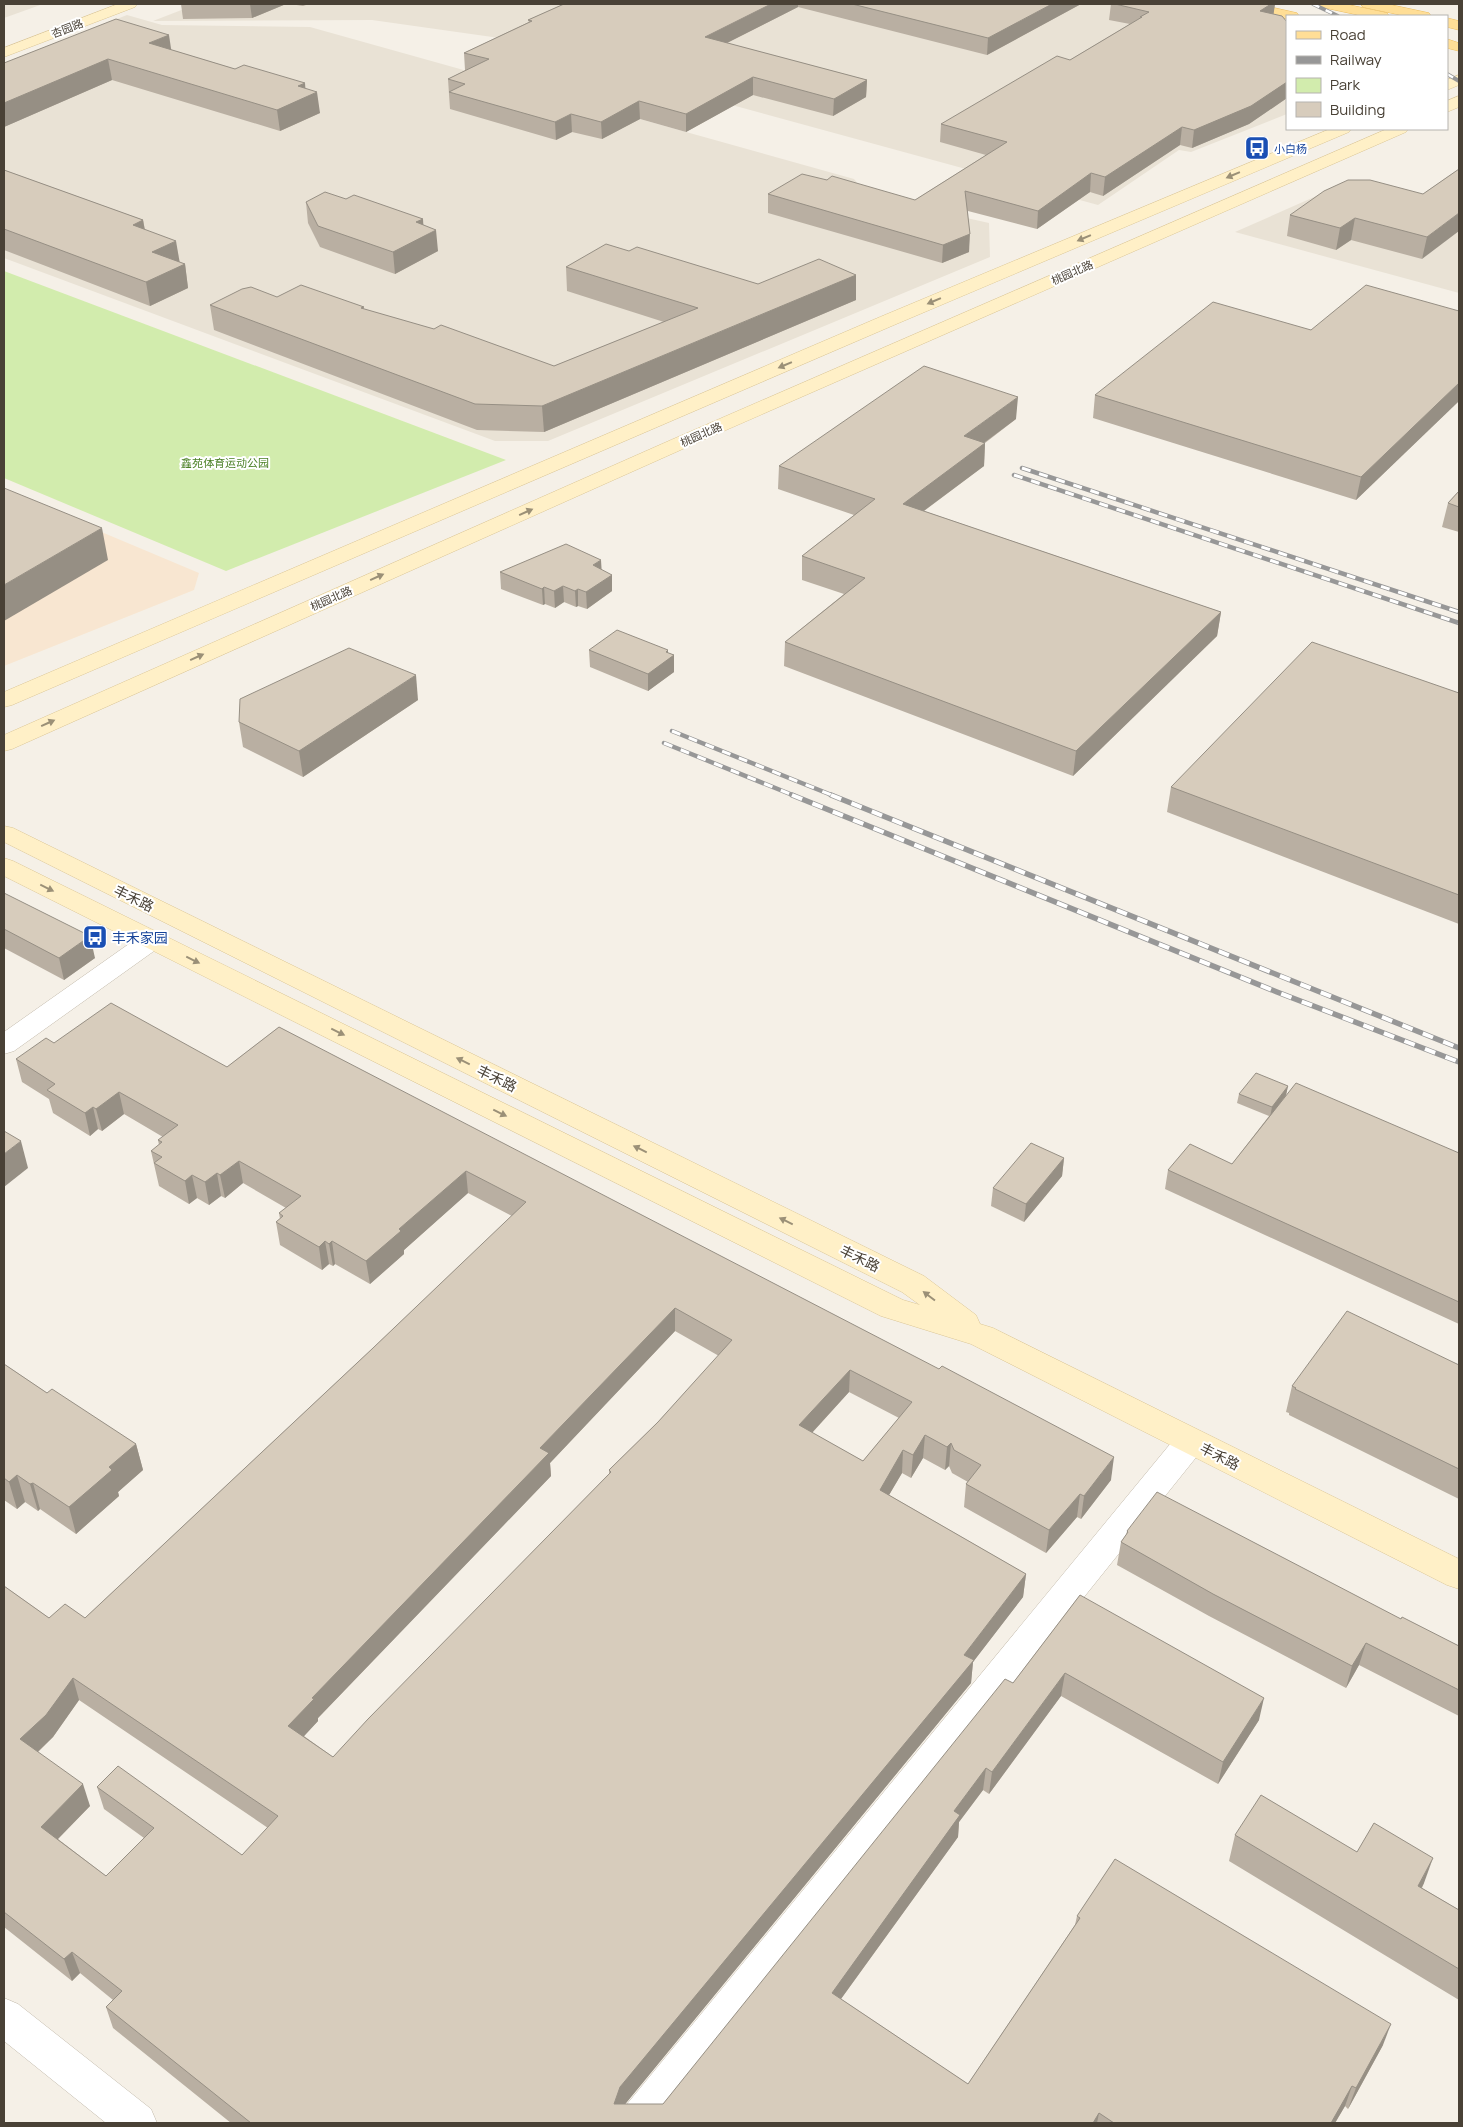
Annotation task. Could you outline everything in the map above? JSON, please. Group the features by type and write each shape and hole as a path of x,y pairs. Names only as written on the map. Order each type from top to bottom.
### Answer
{"main road":[{"name":"杏园路","path":"4,42 101,4"},
{"name":"杏园路","path":"4,53 130,4"},
{"path":"1239,4 1320,15"},
{"path":"1277,4 1302,13"},
{"path":"1326,4 1377,15"},
{"path":"1368,4 1419,15"},
{"name":"桃园北路","path":"4,700 832,345 1341,130"},
{"name":"桃园北路","path":"4,744 669,448 1398,130"},
{"name":"丰禾路","path":"4,833 913,1284 982,1336"},
{"name":"丰禾路","path":"4,866 892,1308 982,1336 1459,1575"}],"street":[{"path":"4,1046 152,940"},
{"path":"637,2123 1191,1441"},
{"path":"4,2017 137,2123"}],"shaded area":[{"path":"4,4 43,4 4,18"},
{"path":"197,4 1211,4 1286,22 1286,114 1191,152 1179,150 1098,205 699,96 696,66 372,20 153,21"},
{"path":"127,15 162,25 310,27 854,179 868,196 989,223 990,257 548,441 495,441 4,258 4,63"},
{"path":"1348,182 1459,211 1459,293 1235,232"},
{"path":"4,491 199,573 194,590 4,666"}],"green space":[{"name":"鑫苑体育运动公园","path":"4,271 506,460 226,571 4,478"}],"building":[{"path":"564,4 771,4 705,37 867,80 834,99 753,77 686,114 639,101 601,122 571,114 555,122 449,92 465,84 448,79 489,59 464,53"},
{"path":"852,4 1052,4 988,38"},
{"path":"1115,4 1271,4 1260,11 1282,16 1286,21 1286,83 1251,106 1194,130 1182,127 1105,177 1091,173 1038,211 965,191 970,234 943,245 768,194 802,174 827,180 832,176 915,200 1007,142 941,124 1057,56 1070,60 1149,12"},
{"path":"116,19 169,35 149,43 235,69 244,65 305,83 298,86 317,92 277,110 108,59 4,103 4,63"},
{"path":"1459,169 1459,213 1427,237 1355,218 1340,228 1290,215 1324,191 1348,180 1370,180 1423,194"},
{"path":"4,170 143,220 133,225 176,241 152,252 185,264 146,282 4,229"},
{"path":"325,192 346,199 354,195 423,219 416,222 436,230 393,252 318,226 306,202"},
{"path":"606,244 629,251 637,247 758,284 819,259 856,275 542,406 475,404 210,305 242,289 251,287 277,297 301,285 364,307 361,308 434,329 441,325 554,366 698,308 566,267"},
{"path":"1366,285 1459,311 1459,383 1361,477 1095,395 1213,302 1311,330"},
{"path":"924,366 1018,397 964,436 985,443 903,504 1221,612 1076,751 785,642 865,578 802,556 875,499 779,466"},
{"path":"4,488 102,528 4,585"},
{"path":"1459,491 1459,507 1448,503"},
{"path":"566,544 601,560 593,565 612,575 586,592 578,589 575,591 563,586 554,591 544,587 542,589 500,572"},
{"path":"617,630 668,650 666,652 674,655 648,674 589,650"},
{"path":"1312,642 1459,693 1459,895 1171,787"},
{"path":"349,648 416,675 299,751 239,722 240,699"},
{"path":"4,893 90,936 59,958 4,929"},
{"path":"111,1003 227,1067 279,1027 939,1369 942,1366 1114,1457 1084,1496 1080,1494 1049,1530 966,1484 981,1465 954,1450 951,1443 947,1447 925,1435 913,1455 903,1450 880,1490 1026,1574 964,1655 974,1660 620,2087 614,2104 663,2104 1005,1679 1013,1683 1080,1595 1264,1698 1223,1762 1065,1673 992,1772 986,1768 954,1811 960,1815 832,1993 968,2084 1080,1918 1077,1916 1115,1859 1391,2024 1356,2088 1352,2086 1331,2123 1114,2123 1099,2113 1093,2123 251,2123 106,2007 122,1991 72,1952 64,1959 4,1912 4,1586 49,1618 65,1604 85,1618 526,1202 466,1171 399,1229 401,1231 366,1261 332,1241 329,1244 325,1241 319,1247 276,1222 283,1216 279,1213 301,1196 239,1161 220,1175 217,1173 205,1182 192,1175 185,1181 154,1163 162,1157 151,1151 162,1142 158,1140 178,1125 119,1092 96,1109 93,1107 85,1113 47,1090 55,1084 16,1059 46,1038 54,1043","holes":["675,1308 732,1340 658,1422 609,1470 611,1472 333,1757 288,1726 314,1699 312,1698 549,1453 540,1448","850,1370 912,1402 863,1461 799,1425","73,1678 278,1816 242,1855 118,1766 97,1787 154,1828 106,1876 41,1827 83,1784 20,1739 46,1715"]},
{"path":"1256,1073 1288,1086 1272,1107 1239,1094"},
{"path":"1296,1083 1459,1153 1459,1302 1168,1170 1190,1144 1232,1164"},
{"path":"4,1131 21,1141 4,1154"},
{"path":"1031,1143 1064,1158 1026,1204 993,1188"},
{"path":"1347,1311 1459,1365 1459,1469 1292,1386"},
{"path":"4,1364 47,1393 52,1389 136,1444 109,1467 112,1470 69,1507 33,1483 30,1484 17,1475 9,1482 4,1478"},
{"path":"1157,1492 1401,1619 1402,1617 1459,1646 1459,1690 1366,1643 1352,1666 1213,1594 1121,1542 1127,1531"},
{"path":"1261,1795 1357,1852 1374,1823 1433,1858 1418,1886 1459,1910 1459,1969 1235,1835"}],"railway":[{"path":"1313,4 1336,15"},
{"path":"1448,75 1459,81"},
{"path":"1022,468 1459,612"},
{"path":"1014,475 1459,623"},
{"path":"672,731 834,796"},
{"path":"664,743 795,796"},
{"path":"792,795 1277,992 1459,1062"},
{"path":"831,795 1459,1048"}],"place":[{"name":"小白杨","path":"1257,148"},
{"name":"丰禾家园","path":"95,937"}]}
